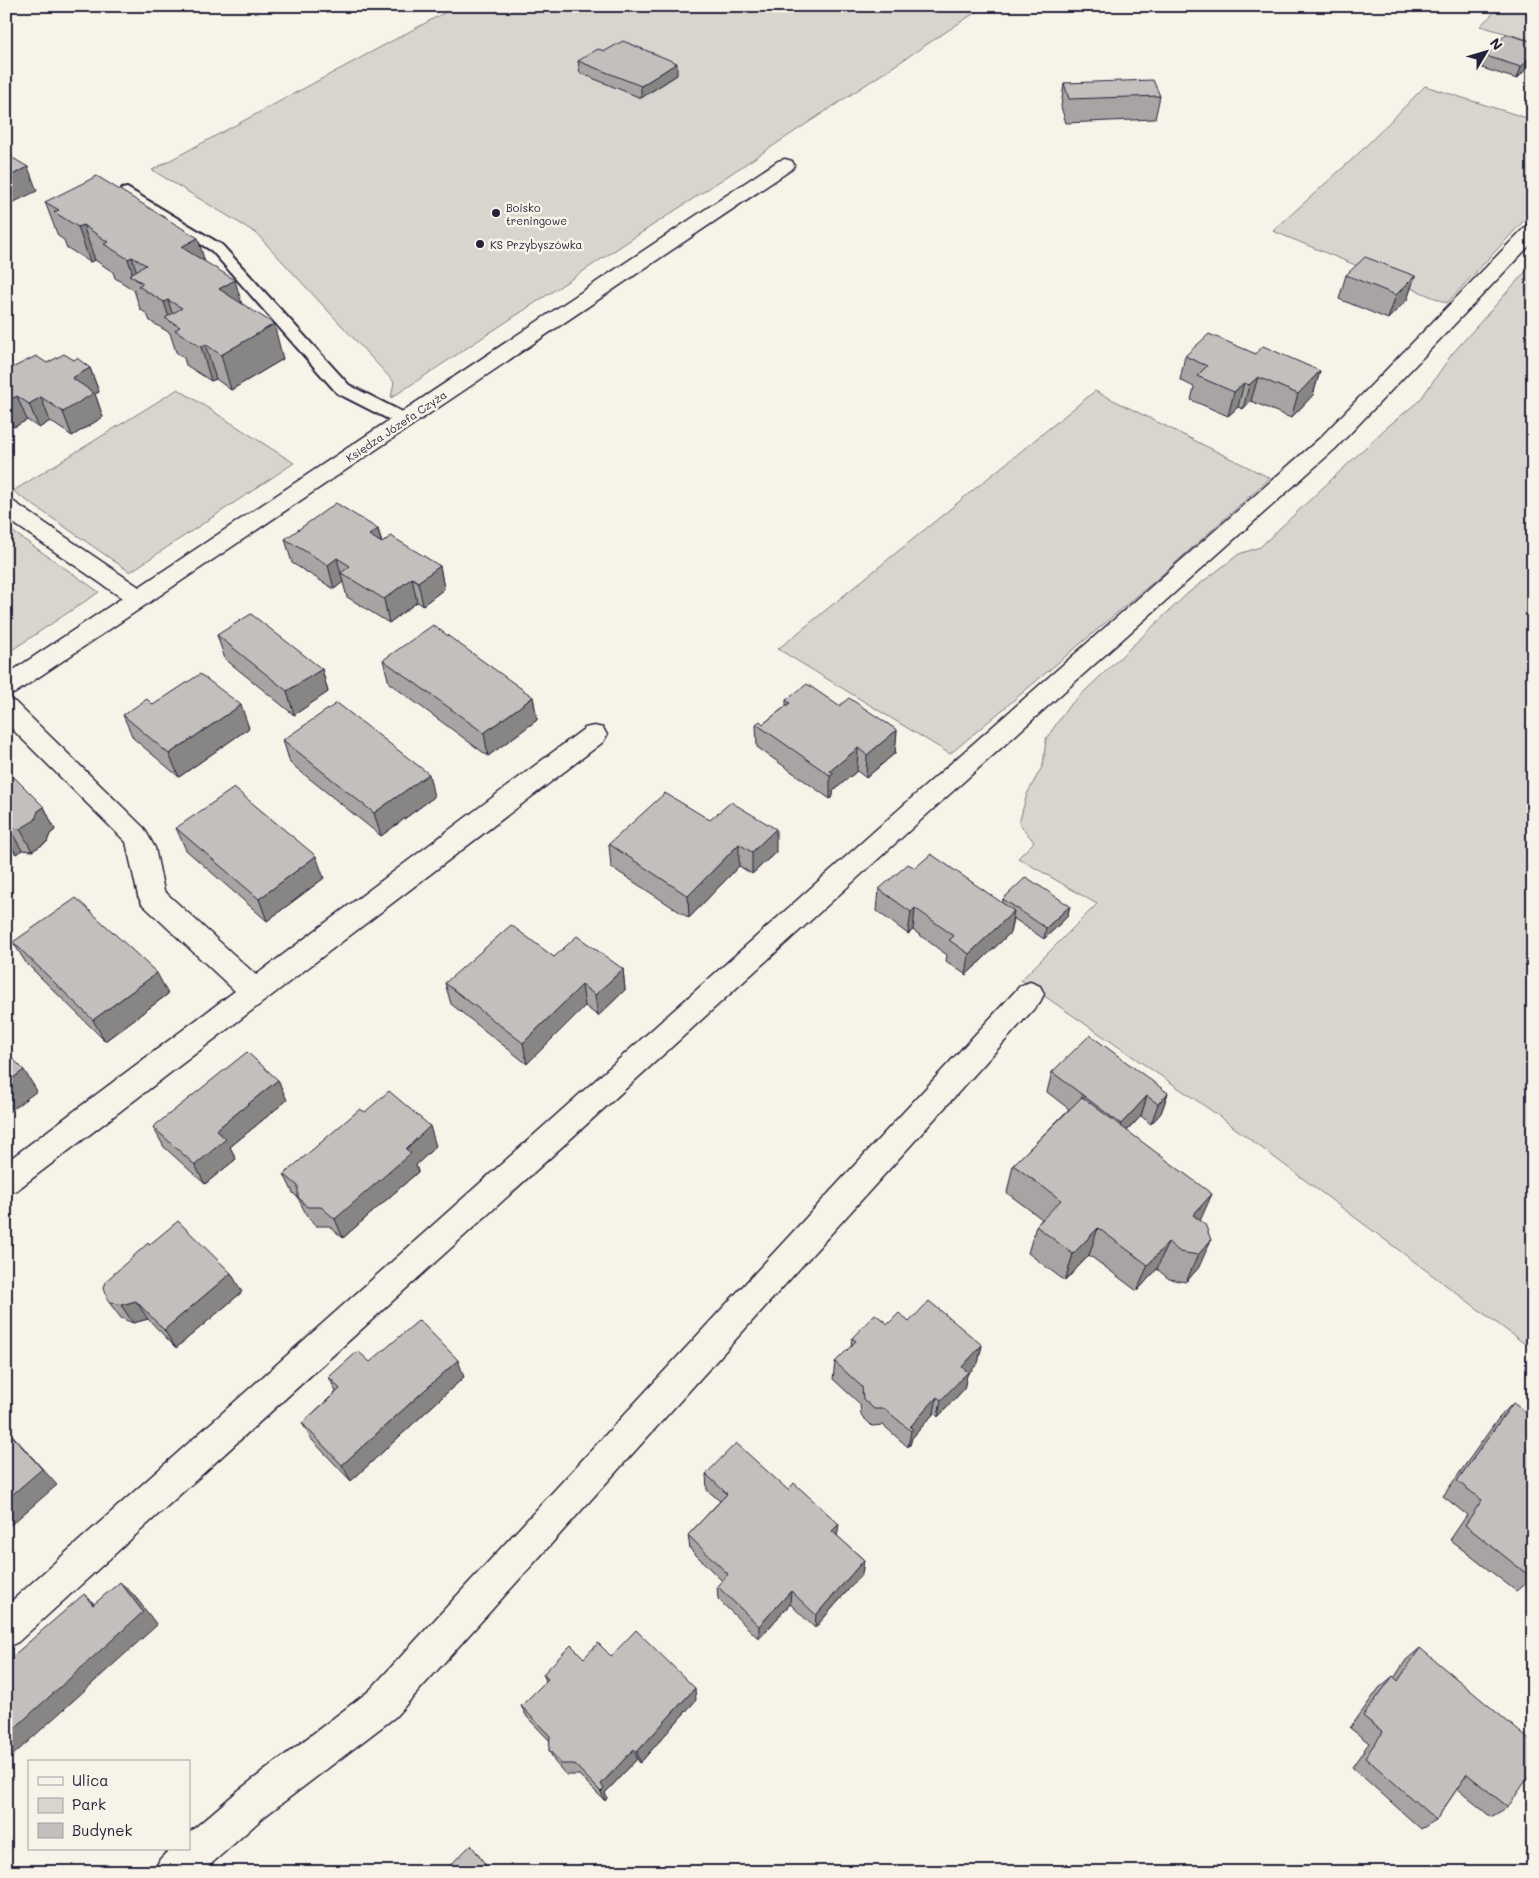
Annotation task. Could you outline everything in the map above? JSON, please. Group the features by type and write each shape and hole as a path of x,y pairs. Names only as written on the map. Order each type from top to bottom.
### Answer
{"street":[{"name":"Księdza Józefa Czyża","path":"6,688 785,165"},
{"path":"6,1630 917,809 1328,443 1533,230"},
{"path":"6,507 140,599"},
{"path":"6,708 135,835 142,848 152,896 254,991"},
{"path":"6,1180 594,735"},
{"path":"173,1872 252,1803 382,1704 1030,994"}],"lane":[{"path":"127,192 217,248 344,389 404,420"}],"green space":[{"name":"KS Przybyszówka","path":"457,6 985,6 391,398 394,382 256,233 152,170"},
{"path":"1501,6 1533,6 1533,41 1480,26"},
{"path":"1425,86 1533,120 1533,211 1447,303 1273,231 1358,154"},
{"path":"1533,263 1533,1350 1212,1111 1021,980 1097,904 1018,858 1034,842 1019,823 1027,794 1043,765 1046,739 1068,707 1188,593 1239,554 1260,547 1386,428 1420,400 1452,354"},
{"path":"178,389 294,463 130,572 13,491"},
{"path":"1095,391 1270,478 1163,574 950,754 778,649"},
{"path":"6,527 99,592 6,654"}],"building":[{"path":"1506,34 1533,42 1533,54 1521,67 1486,56"},
{"path":"623,41 677,63 641,86 578,61 598,49 605,51"},
{"path":"1153,80 1160,96 1069,99 1064,83"},
{"path":"6,154 28,167 6,178"},
{"path":"97,176 198,238 181,247 235,280 219,289 274,324 221,355 205,344 201,347 175,330 180,327 165,318 182,308 168,300 164,302 138,286 143,283 129,275 146,265 132,257 128,259 104,244 108,242 83,225 78,227 54,212 59,210 45,202"},
{"path":"1365,257 1415,276 1396,295 1346,275"},
{"path":"1209,334 1256,354 1263,346 1320,371 1298,394 1258,377 1249,385 1244,383 1234,392 1197,376 1207,366 1185,356"},
{"path":"64,354 74,360 77,358 90,368 72,378 94,393 63,412 41,397 29,404 17,396 6,402 6,371 36,356 47,363"},
{"path":"336,503 378,529 369,535 382,543 391,536 440,566 418,582 412,578 384,599 341,573 350,566 337,558 328,565 285,539"},
{"path":"251,614 322,669 287,691 217,635"},
{"path":"433,625 533,697 484,733 383,660"},
{"path":"200,674 241,705 169,754 123,715 147,699 153,705"},
{"path":"807,684 839,706 849,698 897,730 867,755 858,748 830,771 834,773 831,776 756,724 760,721 763,724 790,703 786,700"},
{"path":"337,703 429,774 374,813 283,740"},
{"path":"6,769 44,807 38,811 35,820 20,829 9,828 6,830"},
{"path":"234,788 316,856 259,899 176,828"},
{"path":"665,793 710,820 731,802 776,829 752,852 739,844 688,896 609,844"},
{"path":"931,854 1014,911 969,954 949,940 954,936 915,908 911,912 879,889 908,864 915,868"},
{"path":"1026,877 1070,906 1046,928 1003,899"},
{"path":"76,898 157,973 93,1020 13,942"},
{"path":"511,925 554,957 577,936 623,969 595,995 582,985 523,1043 445,983"},
{"path":"1090,1035 1168,1093 1158,1104 1147,1096 1121,1124 1052,1072"},
{"path":"6,1052 24,1070 6,1083"},
{"path":"247,1052 278,1080 216,1130 226,1139 195,1165 153,1127"},
{"path":"389,1091 430,1126 406,1149 411,1153 335,1219 321,1207 307,1207 298,1197 298,1186 284,1174 360,1109 365,1112"},
{"path":"1082,1097 1212,1194 1193,1215 1205,1224 1211,1240 1198,1255 1180,1252 1168,1242 1148,1265 1098,1228 1073,1254 1036,1226 1061,1200 1013,1165"},
{"path":"178,1221 231,1273 164,1330 136,1301 121,1305 108,1301 104,1287 107,1280 148,1243 149,1245"},
{"path":"929,1301 982,1345 962,1367 968,1372 941,1400 937,1397 910,1427 913,1429 911,1431 885,1409 874,1409 863,1399 862,1387 835,1362 856,1341 852,1338 875,1314 888,1324 899,1313 909,1322"},
{"path":"419,1320 458,1360 342,1465 302,1423 340,1389 329,1377 358,1351 370,1362"},
{"path":"1513,1403 1533,1417 1532,1578 1465,1525 1482,1500 1457,1481"},
{"path":"6,1429 42,1469 6,1500"},
{"path":"736,1443 788,1490 794,1483 839,1524 832,1531 864,1560 816,1615 791,1591 759,1626 717,1586 728,1574 688,1535 727,1494 706,1474"},
{"path":"120,1582 143,1612 6,1736 6,1662 84,1594 93,1605"},
{"path":"636,1630 695,1688 637,1752 634,1749 601,1784 604,1789 601,1792 574,1764 561,1764 549,1750 550,1736 521,1706 548,1679 543,1674 571,1645 584,1658 598,1643 611,1656"},
{"path":"1420,1648 1533,1743 1533,1770 1508,1807 1467,1774 1436,1820 1365,1757 1383,1732 1363,1716 1393,1676 1398,1681"},
{"path":"471,1845 491,1872 443,1872"}],"place":[{"name":"Boisko treningowe","path":"496,213"},
{"name":"KS Przybyszówka","path":"480,244"}]}
